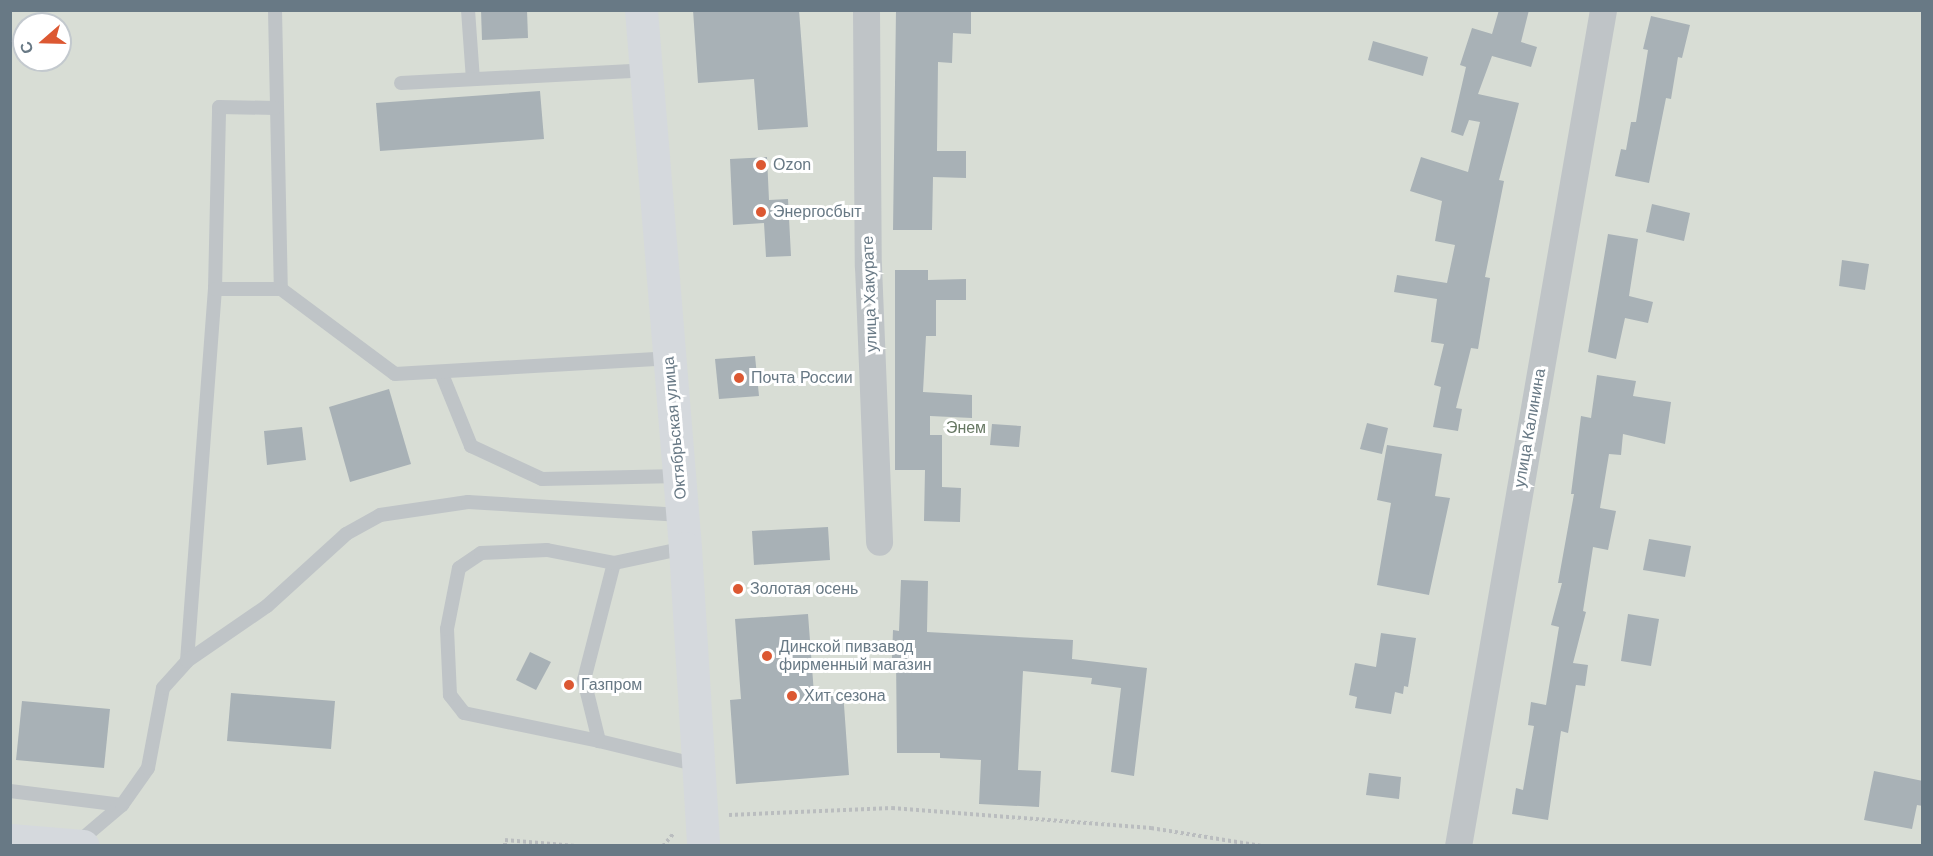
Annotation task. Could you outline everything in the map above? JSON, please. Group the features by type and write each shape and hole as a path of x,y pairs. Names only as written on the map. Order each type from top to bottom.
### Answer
{"main road":[{"name":"Октябрьская улица","path":"641,10 685,549 703,831"},
{"path":"10,840 79,845"}],"street":[{"name":"улица Хакурате","path":"866,10 868,266 879,542"},
{"name":"улица Калинина","path":"1458,846 1603,10"}],"lane":[{"path":"275,10 275,108 281,289"},
{"path":"468,10 473,79"},
{"path":"401,82 646,70"},
{"path":"187,661 216,289 219,107 275,108"},
{"path":"216,289 281,289 395,374 669,358"},
{"path":"441,372 471,446 542,479 679,476"},
{"path":"79,845 122,805 148,768 163,688 187,661 267,606 346,534 380,515 468,502 682,515"},
{"path":"685,549 614,563 548,550 481,553 459,568 447,629 450,695 464,713 700,765"},
{"path":"599,741 584,680 614,563"},
{"path":"10,791 122,805"}],"path":[{"path":"703,831 892,808 1151,828 1262,846"},
{"path":"505,846 506,840 576,846"}],"green space":[{"name":"Энем","path":"11,11 1922,11 1922,845 11,845"}],"building":[{"path":"481,10 527,10 528,38 482,40"},
{"path":"693,10 799,10 808,127 758,130 754,79 698,83"},
{"path":"896,10 971,10 971,34 953,33 952,63 938,62 937,151 966,151 966,178 933,177 932,230 893,230"},
{"path":"1499,10 1529,10 1521,42 1537,47 1531,67 1492,56 1478,94 1519,103 1499,180 1504,181 1485,277 1490,278 1478,349 1471,348 1456,408 1462,409 1458,431 1433,427 1441,387 1434,385 1444,344 1431,342 1437,299 1394,292 1397,275 1447,283 1455,245 1435,241 1442,201 1410,191 1421,157 1468,172 1480,122 1469,120 1463,136 1451,132 1466,67 1460,65 1472,28 1492,34"},
{"path":"1651,16 1690,25 1682,58 1678,57 1671,99 1666,98 1649,183 1615,176 1621,149 1626,150 1631,122 1636,122 1648,50 1643,49"},
{"path":"1373,41 1428,57 1423,76 1368,60"},
{"path":"540,91 544,139 380,151 376,103"},
{"name":"Энергосбыт","path":"767,157 769,200 788,199 791,256 766,257 764,223 733,225 730,159"},
{"path":"1652,204 1690,213 1684,241 1646,232"},
{"path":"1608,234 1638,239 1629,296 1653,302 1648,323 1625,318 1616,359 1588,352"},
{"path":"1842,260 1869,264 1865,290 1839,286"},
{"path":"895,270 928,270 928,280 966,279 966,300 936,300 936,336 926,336 923,392 972,395 972,418 930,416 930,435 942,435 942,487 961,488 960,522 924,521 925,470 895,470"},
{"path":"755,356 759,396 719,399 715,359"},
{"path":"1597,375 1636,381 1633,396 1671,402 1665,444 1623,434 1621,455 1609,454 1600,508 1616,511 1608,550 1593,547 1583,611 1586,612 1573,663 1588,665 1585,686 1576,685 1568,733 1561,731 1548,820 1512,814 1516,788 1523,790 1534,726 1528,725 1531,702 1546,705 1559,627 1551,625 1562,583 1558,583 1574,494 1571,494 1581,416 1591,418"},
{"path":"389,389 411,464 350,482 329,407"},
{"path":"1367,423 1388,428 1382,454 1360,449"},
{"path":"992,424 1021,426 1019,447 990,445"},
{"path":"302,427 306,460 267,465 264,431"},
{"path":"1387,445 1442,454 1435,496 1450,498 1429,595 1377,585 1391,503 1377,500"},
{"path":"828,527 830,560 754,565 752,531"},
{"path":"1649,539 1691,546 1685,577 1643,570"},
{"path":"901,580 928,581 927,632 1073,640 1072,659 1147,668 1134,776 1111,772 1121,688 1091,684 1092,678 1023,671 1018,770 1041,771 1039,807 979,804 981,760 940,758 940,753 897,753 896,658 892,658 893,630 899,631"},
{"name":"Хит сезона","path":"808,614 814,694 843,691 849,775 736,784 730,700 741,699 735,619"},
{"path":"1628,614 1659,619 1651,666 1621,661"},
{"path":"1381,633 1416,638 1408,687 1404,686 1403,694 1395,692 1391,714 1355,708 1357,697 1349,695 1355,663 1376,667"},
{"path":"530,652 551,662 536,690 516,680"},
{"path":"231,693 335,701 331,749 227,741"},
{"path":"22,701 110,709 104,768 16,760"},
{"path":"1874,771 1923,781 1923,806 1917,805 1912,829 1864,820"},
{"path":"1369,773 1401,777 1399,799 1366,795"}],"place":[{"name":"Ozon","path":"761,165"},
{"name":"Энергосбыт","path":"761,212"},
{"name":"Почта России","path":"739,378"},
{"name":"Золотая осень","path":"738,589"},
{"name":"Динской пивзавод фирменный магазин","path":"767,656"},
{"name":"Газпром","path":"569,685"},
{"name":"Хит сезона","path":"792,696"}]}
